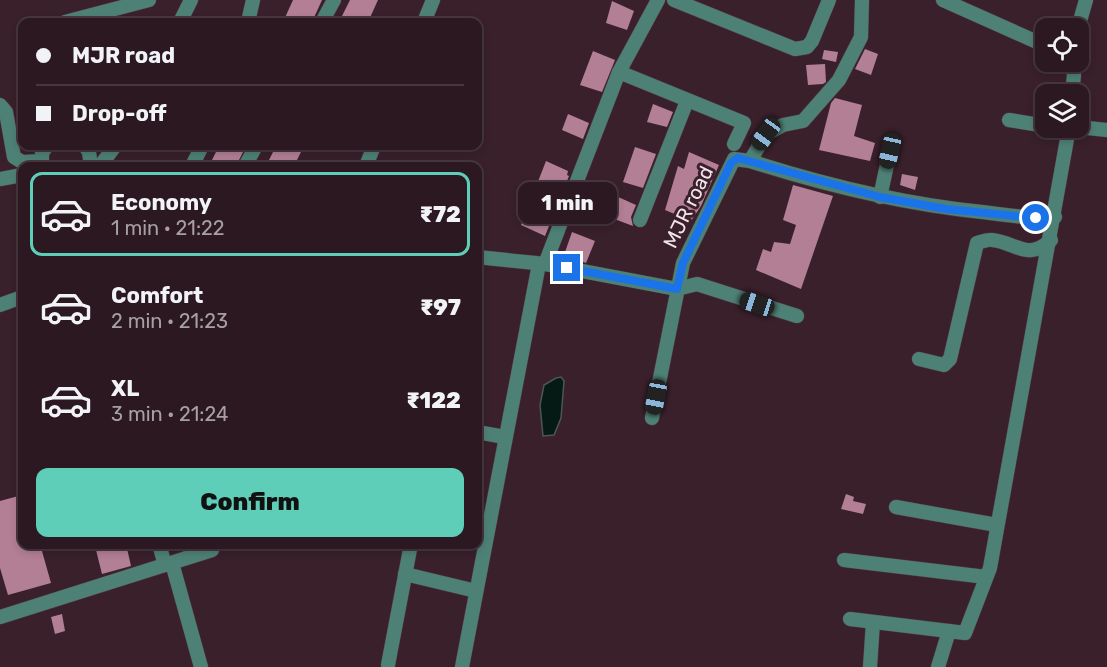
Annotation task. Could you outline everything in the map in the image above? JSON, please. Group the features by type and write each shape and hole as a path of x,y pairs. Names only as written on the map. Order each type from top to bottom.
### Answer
{"street":[{"path":"73,18 98,6 149,0"},
{"path":"182,18 191,0"},
{"path":"249,18 253,0"},
{"path":"324,18 334,0"},
{"path":"426,18 433,0"},
{"path":"462,667 505,437 542,264 619,72 658,0"},
{"path":"674,0 795,49 812,42 829,0"},
{"path":"862,0 861,37 839,80 803,121 783,125 766,134 750,161 880,197 946,209 1036,218 1053,228"},
{"path":"943,0 1035,41"},
{"path":"1081,18 1086,0"},
{"path":"619,72 744,123 734,144"},
{"path":"640,220 687,101"},
{"path":"0,105 6,112 14,157 22,162"},
{"path":"1009,120 1035,124"},
{"path":"1089,129 1107,130"},
{"path":"850,619 965,633 986,577 1015,415 1070,138"},
{"path":"880,197 890,151"},
{"name":"MJR road","path":"652,418 683,263 731,163 738,158 750,161"},
{"path":"0,179 18,176"},
{"path":"919,359 944,365 950,359 977,243 992,240 1021,250 1035,250 1053,228"},
{"path":"482,258 542,264 677,289 697,284 797,316"},
{"path":"0,305 18,298"},
{"path":"482,433 505,437"},
{"path":"896,507 997,525"},
{"path":"162,549 169,564 201,667"},
{"path":"388,665 410,549"},
{"path":"0,617 212,550"},
{"path":"844,560 986,577"},
{"path":"405,574 476,591"},
{"path":"866,666 873,622"},
{"path":"938,667 949,631"}],"shaded area":[{"path":"561,377 564,381 561,418 554,435 543,436 540,405 544,385"}],"building":[{"path":"293,0 322,0 314,18 285,18"},
{"path":"350,0 378,0 370,18 341,18"},
{"path":"612,1 634,11 627,30 606,23"},
{"path":"865,49 878,54 871,75 855,69"},
{"path":"824,50 838,52 836,62 822,59"},
{"path":"593,51 615,60 602,92 580,85"},
{"path":"825,64 826,82 808,85 806,65"},
{"path":"835,98 862,105 854,136 875,143 870,161 819,150 831,103"},
{"path":"653,104 673,112 667,127 647,122"},
{"path":"568,114 589,123 583,139 562,130"},
{"path":"635,147 656,154 643,188 623,182"},
{"path":"217,150 244,150 238,162 211,162"},
{"path":"274,150 302,150 296,162 268,162"},
{"path":"689,152 719,165 701,206 691,221 665,210 678,166 684,169"},
{"path":"546,161 568,171 569,176 545,236 521,225"},
{"path":"902,174 918,177 915,190 900,185"},
{"path":"793,185 833,196 801,289 756,270 763,249 771,252 774,242 790,244 796,225 783,220"},
{"path":"616,196 636,205 631,217 633,226 609,217"},
{"path":"572,232 595,241 586,263 564,255"},
{"path":"846,494 854,497 853,501 866,504 863,514 841,509"},
{"path":"18,496 18,549 41,549 51,583 8,595 0,568 0,501"},
{"path":"127,549 131,566 102,574 96,550"},
{"path":"62,614 65,631 55,634 51,617"}],"route":[{"path":"567,268 677,289 683,263 731,163 738,158 880,197 946,209 1036,218"}]}
